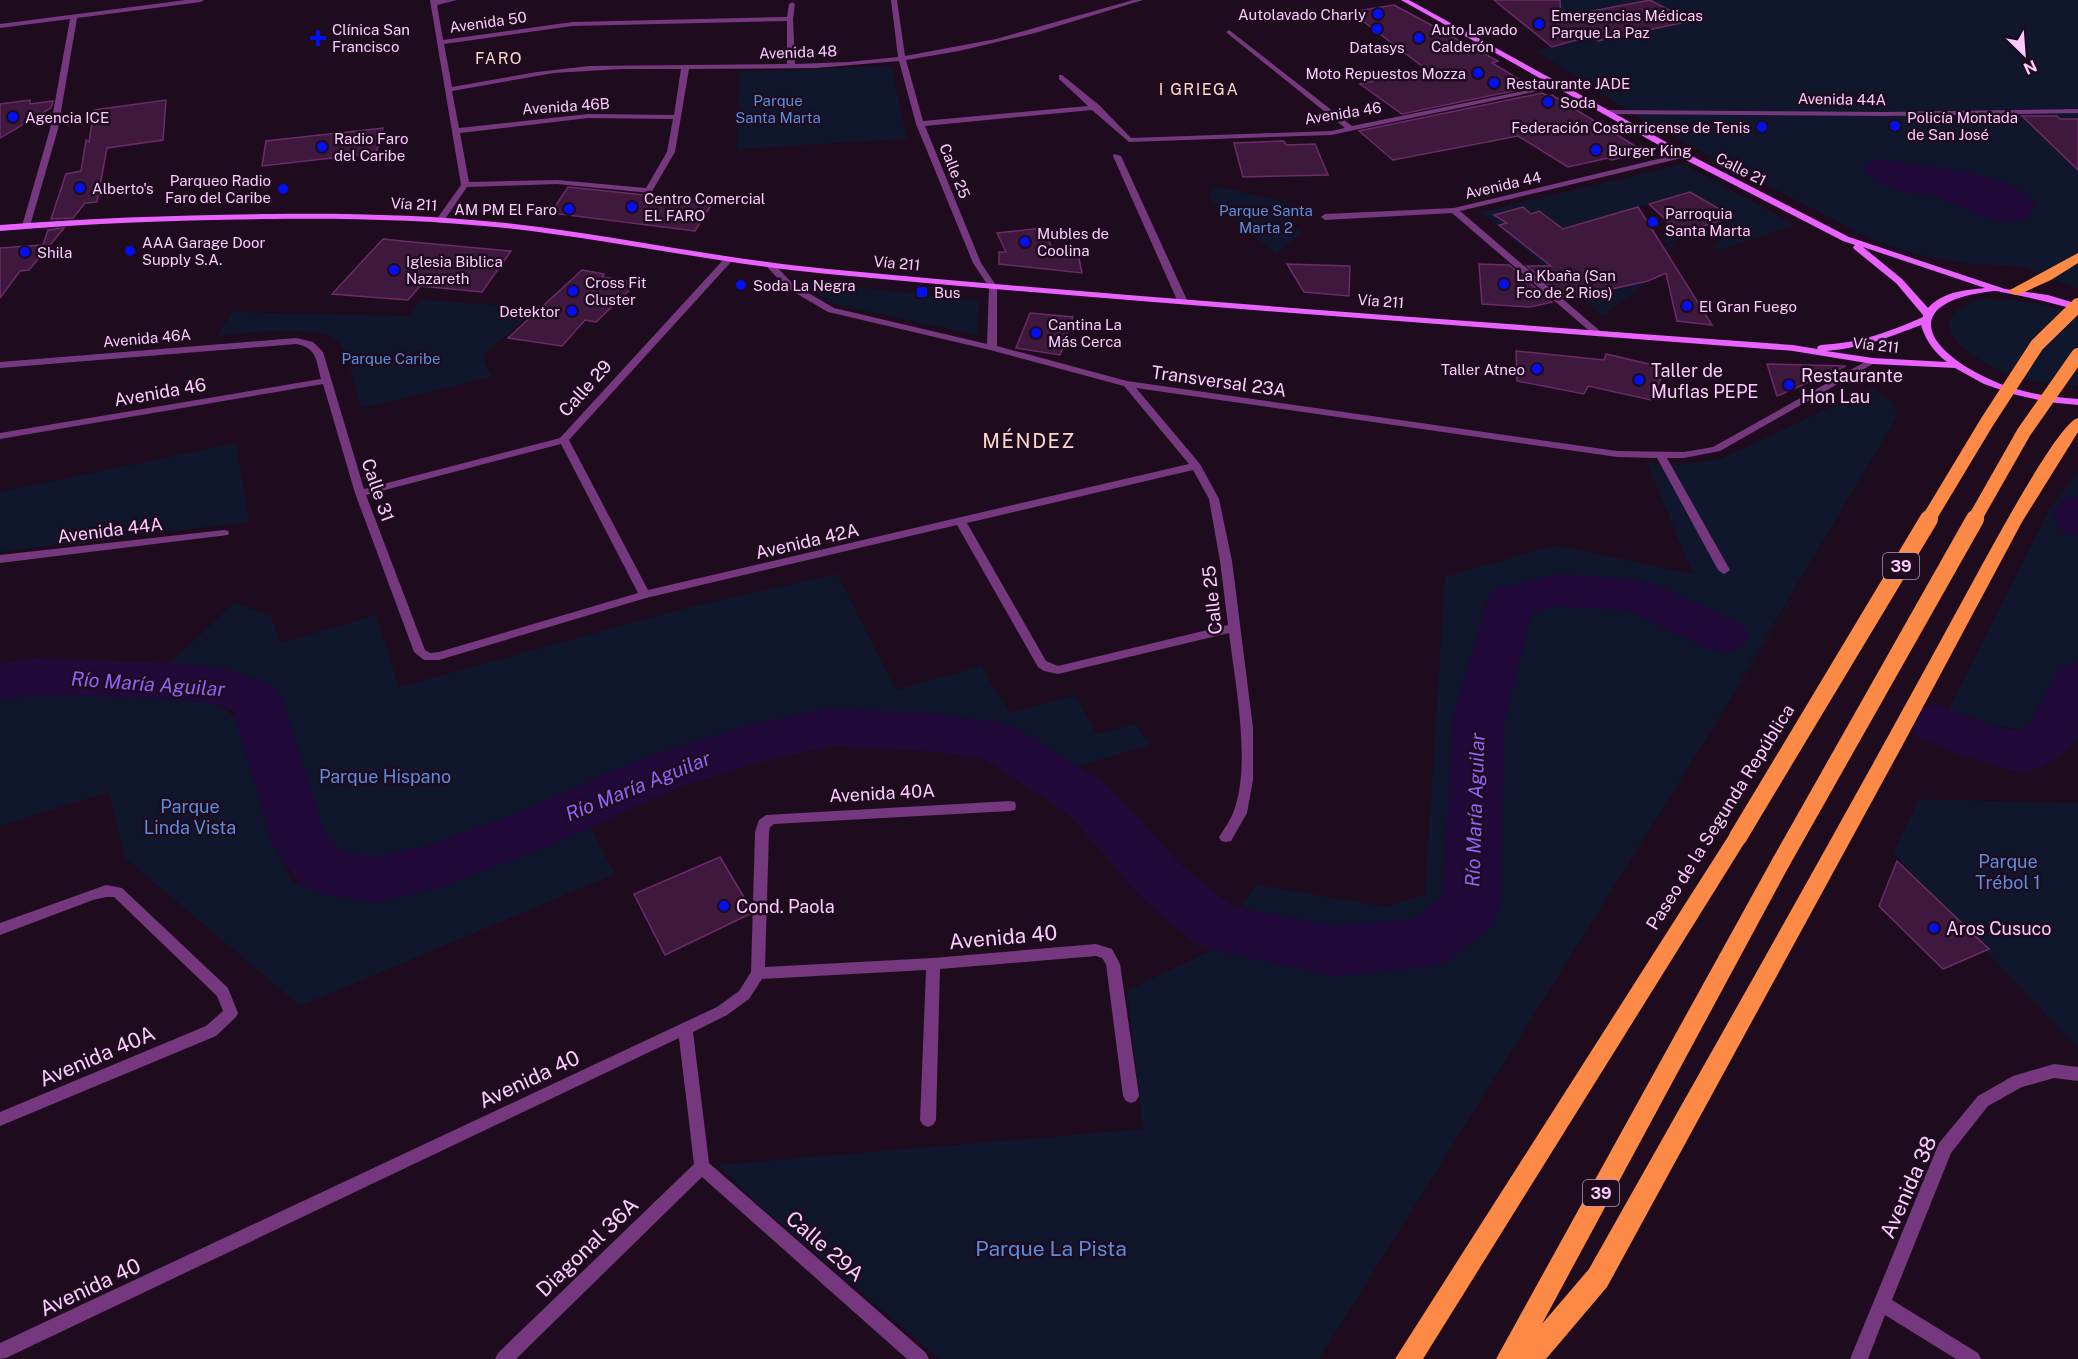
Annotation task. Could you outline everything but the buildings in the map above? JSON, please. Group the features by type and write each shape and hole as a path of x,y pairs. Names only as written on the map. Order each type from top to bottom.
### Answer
{"highway":[{"path":"2008,291 2046,277 2078,257"},
{"name":"Paseo de la Segunda República","path":"1408,1359 1738,837 1987,422 2037,345 2078,306"},
{"name":"39","path":"1509,1359 1781,862 2024,432 2078,355"},
{"path":"1529,1359 1598,1278 1891,750 2014,522 2063,441 2078,422"}],"main road":[{"name":"Calle 21","path":"1404,0 1683,155 1846,239 2008,291"},
{"name":"Vía 211","path":"0,228 189,217 337,216 440,220 508,226 771,266 993,287 1793,348 1873,361 1957,366"},
{"name":"Calle 21","path":"1846,239 1882,267 1926,316"},
{"name":"Vía 211","path":"1793,348 1857,344 1907,329 1926,316 1935,304 1946,297 1971,292 2008,291"},
{"path":"2008,291 2078,306"},
{"path":"1926,316 1927,333 1938,350 1957,366 2012,391 2040,398 2078,402"}],"street":[{"path":"0,26 201,0"},
{"path":"440,220 465,185 434,1 453,0"},
{"name":"Calle 25","path":"894,0 902,58 920,124 976,263 993,287"},
{"name":"Avenida 48","path":"450,89 588,68 685,69 791,66 849,64 902,58 988,43 1140,0"},
{"path":"791,66 792,4"},
{"path":"26,226 54,129 74,17"},
{"name":"Avenida 50","path":"442,42 572,24 657,20 790,19"},
{"path":"1229,32 1350,129"},
{"path":"465,185 557,182 648,191 671,152 685,69"},
{"path":"1062,77 1096,107"},
{"name":"Avenida 46","path":"1096,107 1129,140 1306,135 1350,129 1558,86"},
{"path":"920,124 1096,107"},
{"name":"Avenida 44A","path":"1605,112 1886,114 2078,111"},
{"name":"Avenida 46B","path":"457,131 588,116 677,117"},
{"name":"Avenida 44","path":"1325,217 1454,210 1683,155"},
{"path":"1117,156 1182,300"},
{"path":"1454,210 1597,333"},
{"name":"Calle 29","path":"645,595 564,440 728,260"},
{"name":"Transversal 23A","path":"771,266 790,286 831,310 992,348 1127,384 1617,454 1684,455 1716,449 1873,361"},
{"path":"992,348 993,287"},
{"name":"Avenida 46A","path":"0,365 296,341"},
{"name":"Calle 31","path":"296,341 310,344 318,352 360,493 420,652 428,657"},
{"name":"Avenida 46","path":"0,436 325,381"},
{"name":"Calle 25","path":"1127,384 1196,466 1214,499 1226,561 1247,728 1247,780 1240,813 1226,837"},
{"path":"360,493 564,440"},
{"path":"1661,456 1724,570"},
{"name":"Avenida 42A","path":"428,657 439,656 645,595 1196,466"},
{"path":"961,522 1042,664 1048,668 1058,670 1233,628"},
{"name":"Avenida 44A","path":"0,560 224,533"},
{"name":"Avenida 40A","path":"758,973 762,832 764,824 771,819 1010,806"},
{"name":"Avenida 40A","path":"0,928 91,895 106,891 117,892 223,992 231,1013 211,1031 0,1119"},
{"name":"Avenida 40","path":"0,1352 722,1011 744,995 758,973 933,964 1096,950 1107,953 1113,964 1131,1096"},
{"path":"928,1120 933,964"},
{"path":"685,1028 702,1167"},
{"name":"Avenida 38","path":"1859,1359 1945,1148 1983,1101 2018,1081 2054,1071 2078,1074"},
{"name":"Diagonal 36A","path":"504,1359 702,1167"},
{"name":"Calle 29A","path":"702,1167 920,1359"},
{"path":"1881,1303 1972,1359"}],"green space":[{"path":"1521,0 2078,0 2078,289 2019,266 1969,264 1916,254 1873,240 1649,124 1536,51 1558,45"},
{"name":"Parque Santa Marta","path":"891,66 907,139 737,149 740,72"},
{"path":"1683,164 1795,225 1719,250 1712,246 1721,242 1702,231 1669,242 1676,246 1625,262 1651,279 1603,316 1481,212","holes":["1690,192 1732,217 1661,239 1670,246 1655,250 1574,226"]},
{"name":"Parque Santa Marta 2","path":"1215,186 1302,206 1291,209 1286,214 1291,227 1303,232 1276,254 1208,198"},
{"path":"794,280 979,301 977,335 834,304"},
{"path":"1984,299 2032,302 2078,317 2078,385 2052,384 2018,377 1995,368 1965,350 1949,328 1951,317 1962,307"},
{"name":"Parque Caribe","path":"421,300 538,308 482,356 492,377 361,408 344,353 333,338 320,333 284,330 217,336 232,312 409,316"},
{"name":"Parque La Pista","path":"1871,388 1890,401 1898,415 1731,695 1900,428 1319,1359 939,1359 756,1202 718,1165 1143,1129 1127,991 1208,952 1256,885 1387,907 1425,894 1445,577 1555,545 1693,574 1647,463 1679,465 1721,459"},
{"path":"236,443 249,522 0,552 0,492"},
{"path":"2078,472 2078,739 1945,717 2049,510"},
{"name":"Parque Hispano","path":"837,574 896,690 981,666 1010,713 1075,695 1097,734 1135,724 1150,745 1059,772 1001,738 942,727 837,719 752,735 656,766 451,852 381,871 327,861 308,833 268,696 232,681 157,675 234,603 271,616 280,643 376,615 399,687 686,608"},
{"name":"Parque Linda Vista","path":"86,689 167,695 222,706 240,722 269,830 292,882 343,895 410,887 500,856 585,817 615,874 300,1006 125,858 109,792 0,826 0,696 18,690"},
{"name":"Parque Trébol 1","path":"1919,799 2078,803 2078,1048 1893,853"}],"shaded area":[{"path":"1875,159 1930,166 1992,179 2022,192 2036,205 2026,221 1993,221 1935,196 1909,193 1879,183 1863,169"}],"waterway":[{"name":"Río María Aguilar","path":"2078,510 2076,512 2078,522"},
{"name":"Río María Aguilar","path":"0,682 34,676 167,681 222,686 256,698 299,840 323,871 376,880 438,865 527,832 658,774 743,746 832,727 939,733 999,743 1086,798 1163,883 1216,927 1336,951 1429,942 1471,908 1479,717 1511,601 1557,590 1637,595 1724,636"},
{"name":"Río María Aguilar","path":"1935,723 1975,740 2023,753 2050,736 2078,680"}],"place":[{"name":"Autolavado Charly","path":"1378,14"},
{"name":"Emergencias Médicas Parque La Paz","path":"1539,24"},
{"name":"Datasys","path":"1377,29"},
{"name":"Clínica San Francisco","path":"318,38"},
{"name":"Auto Lavado Calderón","path":"1419,38"},
{"name":"Moto Repuestos Mozza","path":"1478,73"},
{"name":"Restaurante JADE","path":"1494,83"},
{"name":"Soda","path":"1548,102"},
{"name":"Agencia ICE","path":"13,117"},
{"name":"Policía Montada de San José","path":"1895,126"},
{"name":"Federación Costarricense de Tenis","path":"1762,127"},
{"name":"Radio Faro del Caribe","path":"322,147"},
{"name":"Burger King","path":"1596,150"},
{"name":"Alberto's","path":"80,188"},
{"name":"Parqueo Radio Faro del Caribe","path":"283,189"},
{"name":"Centro Comercial EL FARO","path":"632,207"},
{"name":"AM PM El Faro","path":"569,209"},
{"name":"Parroquia Santa Marta","path":"1653,222"},
{"name":"Mubles de Coolina","path":"1025,242"},
{"name":"AAA Garage Door Supply S.A.","path":"130,251"},
{"name":"Shila","path":"25,252"},
{"name":"Iglesia Biblica Nazareth","path":"394,270"},
{"name":"La Kbaña (San Fco de 2 Rios)","path":"1504,284"},
{"name":"Soda La Negra","path":"741,285"},
{"name":"Cross Fit Cluster","path":"573,291"},
{"name":"Bus","path":"922,292"},
{"name":"El Gran Fuego","path":"1687,306"},
{"name":"Detektor","path":"572,311"},
{"name":"Cantina La Más Cerca","path":"1036,333"},
{"name":"Taller Atneo","path":"1537,369"},
{"name":"Taller de Muflas PEPE","path":"1639,380"},
{"name":"Restaurante Hon Lau","path":"1789,385"},
{"name":"Cond. Paola","path":"724,906"},
{"name":"Aros Cusuco","path":"1934,928"}],"district":[{"name":"FARO","path":"499,58"},
{"name":"I GRIEGA","path":"1199,89"},
{"name":"MÉNDEZ","path":"1029,441"}]}
